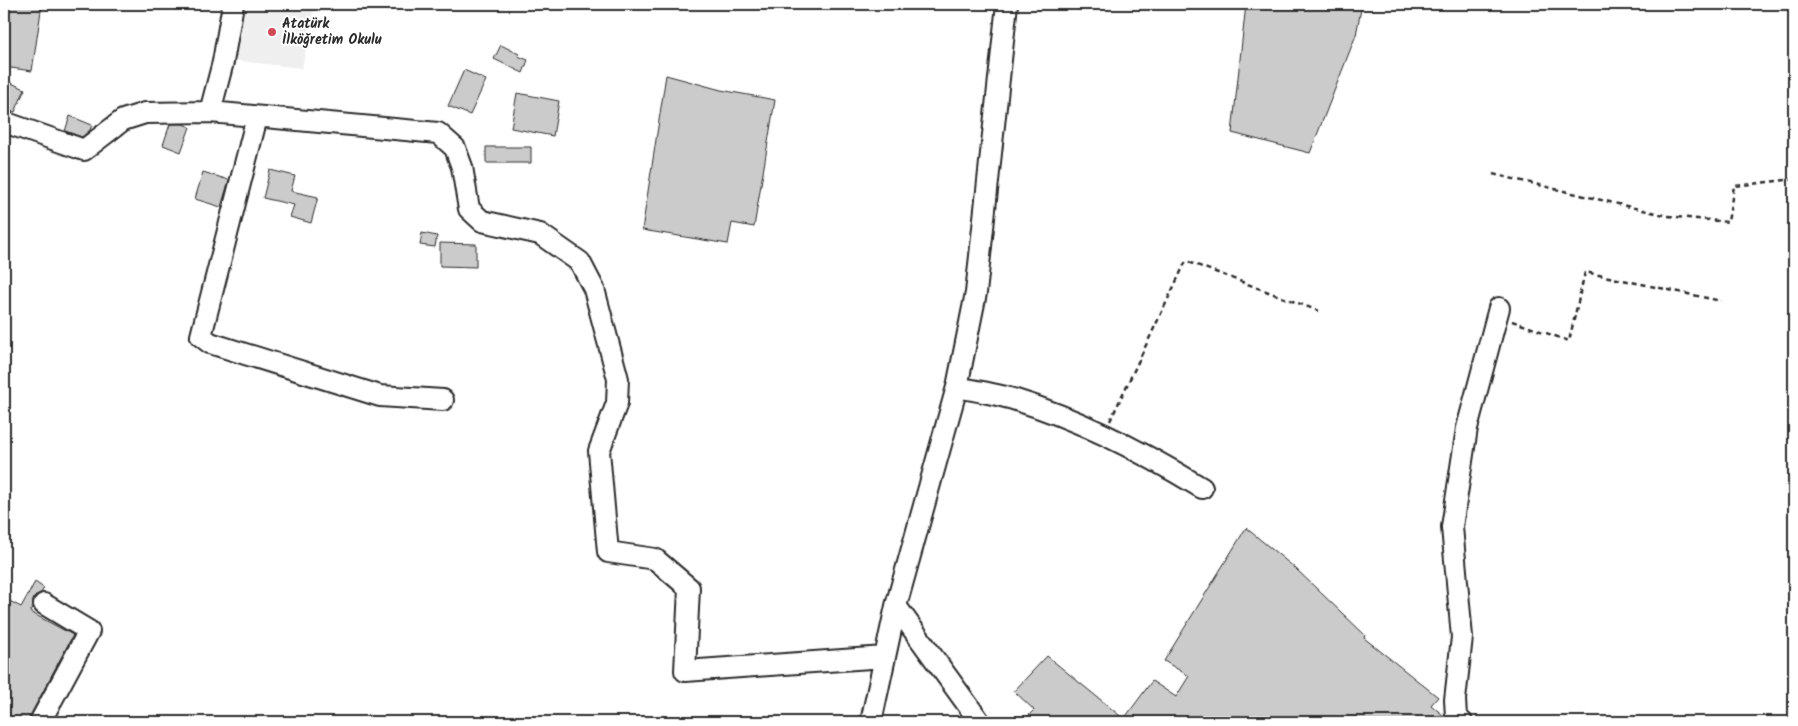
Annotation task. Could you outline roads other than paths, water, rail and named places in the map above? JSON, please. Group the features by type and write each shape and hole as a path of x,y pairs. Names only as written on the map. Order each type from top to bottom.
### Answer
{"street":[{"path":"210,112 223,62 233,4"},
{"path":"871,722 896,606 957,386 976,294 1007,4"},
{"path":"4,122 84,150 123,120 145,113 210,112 438,133 455,148 462,167 469,209 482,221 540,234 580,262 594,289 618,379 617,403 599,451 608,552 655,559 689,588 685,671 885,657"},
{"path":"257,117 201,336 210,343 380,396 443,400"},
{"path":"1462,722 1456,716 1454,700 1462,637 1452,526 1467,428 1498,312"},
{"path":"957,386 1016,400 1069,419 1152,458 1202,488"},
{"path":"40,722 89,630 44,604"},
{"path":"896,606 980,722"}],"place":[{"name":"Atatürk İlköğretim Okulu","path":"272,32"}]}
